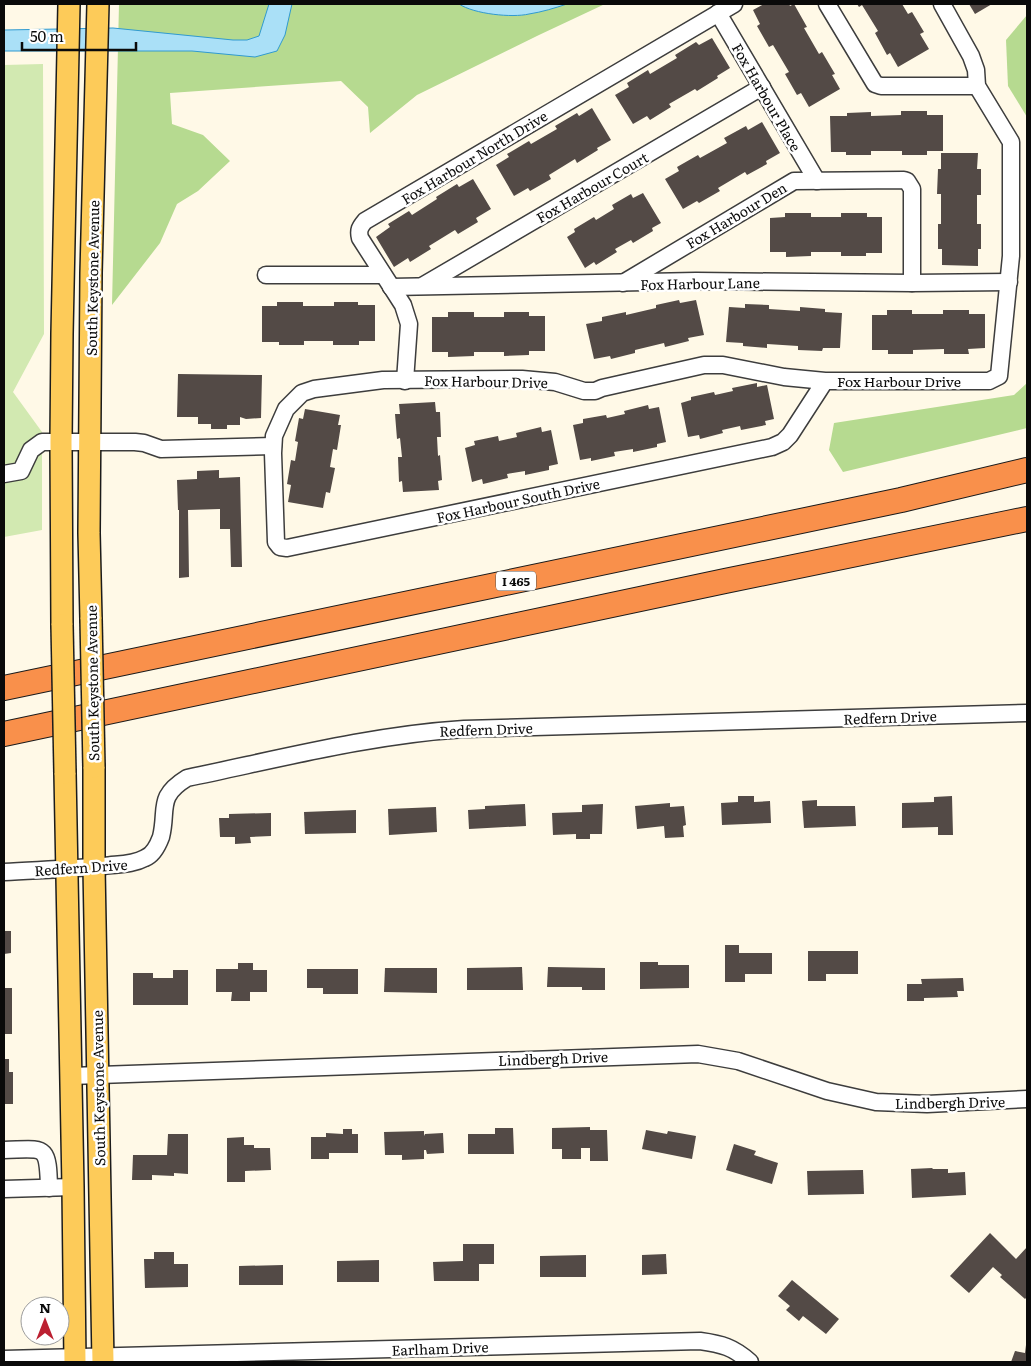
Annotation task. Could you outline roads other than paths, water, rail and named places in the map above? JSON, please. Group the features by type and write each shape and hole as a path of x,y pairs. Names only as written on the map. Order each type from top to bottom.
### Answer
{"highway":[{"name":"I 465","path":"4,688 892,502 1027,470"},
{"path":"4,734 1027,519"}],"main road":[{"name":"South Keystone Avenue","path":"69,4 61,442 62,625 74,1187 75,1360"},
{"name":"South Keystone Avenue","path":"98,4 91,273 90,442 94,867 103,1360"}],"street":[{"name":"Fox Harbour North Drive","path":"405,380 409,324 403,305 360,238 360,228 365,221 734,4"},
{"path":"827,4 875,84 881,86 977,86"},
{"path":"942,4 971,56 976,70 977,86 1011,142 1011,256 1009,282"},
{"name":"Fox Harbour Place","path":"718,13 817,181"},
{"name":"Fox Harbour Court","path":"422,286 762,88"},
{"name":"Fox Harbour Den","path":"622,284 794,181 907,181 912,189 912,283"},
{"name":"Fox Harbour Lane","path":"266,275 387,281 422,286 622,284 696,281 1009,282"},
{"name":"Fox Harbour Drive","path":"273,446 277,427 286,409 302,393 314,389 383,380 522,379 555,382 584,391 595,391 704,365 723,365 784,378 825,381 989,380 999,376 1009,282"},
{"name":"Fox Harbour South Drive","path":"273,446 275,538 280,548 287,548 772,447 790,436 825,381"},
{"path":"4,474 21,470 31,450 42,442 144,442 161,449 273,446"},
{"name":"Redfern Drive","path":"4,872 134,863 148,857 158,846 168,795 176,785 187,778 373,739 422,732 464,729 1027,714"},
{"name":"Lindbergh Drive","path":"71,1076 698,1054 738,1061 827,1091 876,1102 926,1104 1027,1099"},
{"path":"4,1150 35,1149 42,1151 46,1156 48,1164 48,1188"},
{"path":"4,1189 74,1187"},
{"name":"Earlham Drive","path":"4,1359 103,1360 700,1341 721,1344 739,1353 750,1362"}],"water":[{"path":"269,4 292,4 285,35 277,51 255,57 192,51 4,51 4,30 113,28 247,40 259,36"},
{"path":"459,4 567,4 539,12 513,16 483,13"}]}
